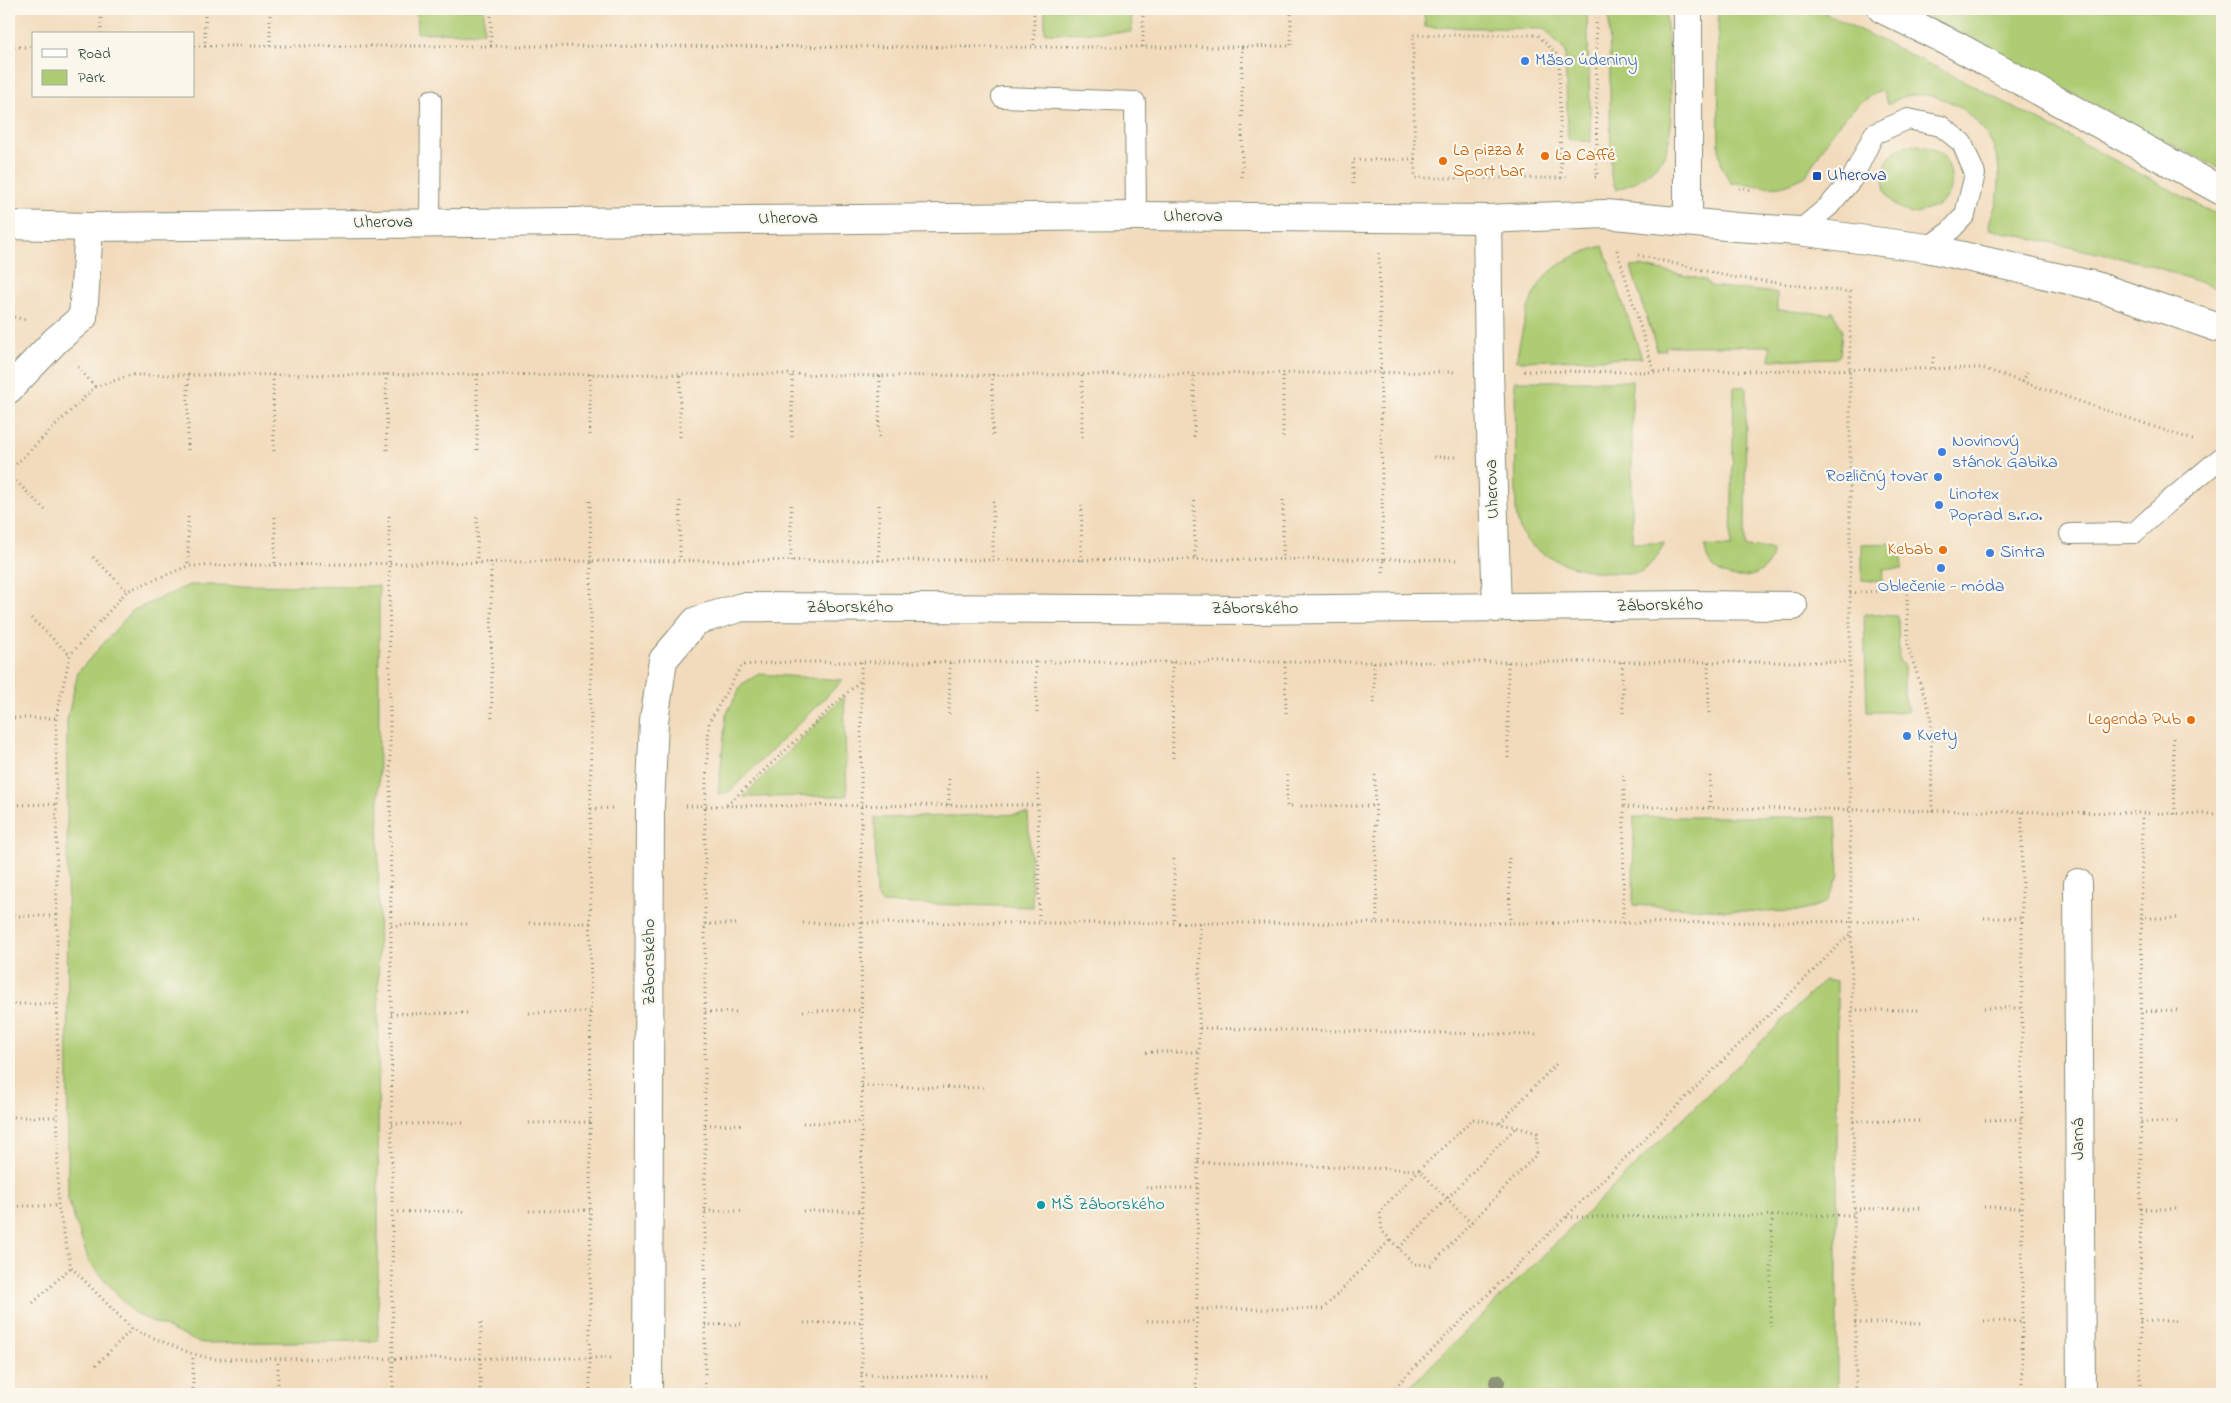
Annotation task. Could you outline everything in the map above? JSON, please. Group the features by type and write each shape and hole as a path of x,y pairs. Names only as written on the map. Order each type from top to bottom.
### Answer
{"street":[{"path":"1688,9 1688,221"},
{"path":"1882,9 1955,45 2222,190"},
{"name":"Uherova","path":"9,225 89,227 1136,216 1487,219 1605,214 1736,227 1799,230 1927,248 2096,286 2222,329"},
{"name":"Uherova","path":"1487,219 1497,608"},
{"path":"9,389 56,340 83,317 89,227"},
{"name":"Záborského","path":"648,1394 650,807 654,721 663,660 696,621 742,607 1248,610 1688,605 1792,606"},
{"name":"Jarná","path":"2078,883 2081,1394"}],"lane":[{"path":"1002,97 1135,102 1136,216"},
{"path":"430,223 431,100"},
{"path":"1799,230 1829,206 1852,179 1874,134 1908,119 1941,126 1962,143 1975,174 1965,215 1949,232 1927,248"},
{"path":"2070,534 2134,533 2169,500 2222,458"}],"path":[{"path":"101,9 101,32"},
{"path":"205,9 205,46"},
{"path":"270,9 270,46"},
{"path":"491,9 491,46"},
{"path":"1034,9 1034,47"},
{"path":"1143,9 1143,47"},
{"path":"195,46 1291,46 1291,9"},
{"path":"1588,177 1597,177 1596,9"},
{"path":"1560,178 1559,57 1538,35 1413,35 1415,178 1560,178 1570,177"},
{"path":"9,47 32,47"},
{"path":"1242,47 1242,185"},
{"path":"1344,185 1353,185 1352,160 1415,160"},
{"path":"1739,188 1762,192"},
{"path":"1379,244 1383,608"},
{"path":"1627,252 1617,250 1654,372"},
{"path":"1636,255 1732,277 1850,292 1850,809 1856,1394"},
{"path":"1932,368 1934,353"},
{"path":"1522,371 1654,372 1982,368 2195,441"},
{"path":"47,512 9,473 95,387 131,374 792,374 880,376 1463,372"},
{"path":"2023,382 2027,372"},
{"path":"1194,373 1194,437"},
{"path":"1283,373 1283,437"},
{"path":"188,374 188,454"},
{"path":"272,374 274,454"},
{"path":"386,374 387,454"},
{"path":"477,374 477,453"},
{"path":"590,374 590,438"},
{"path":"680,374 680,437"},
{"path":"792,374 792,437"},
{"path":"992,374 993,437"},
{"path":"1082,374 1082,437"},
{"path":"880,376 880,437"},
{"path":"1082,500 1082,560"},
{"path":"1194,500 1195,560"},
{"path":"1283,500 1283,560"},
{"path":"590,501 590,1394"},
{"path":"680,501 680,561"},
{"path":"790,561 791,501"},
{"path":"879,501 879,561"},
{"path":"993,501 993,560"},
{"path":"389,516 393,1394"},
{"path":"188,517 188,566"},
{"path":"275,517 275,565"},
{"path":"477,517 477,562"},
{"path":"93,557 127,591"},
{"path":"590,1358 214,1359 194,1354 132,1329 70,1267 58,1206 56,718 70,655 127,591 188,566 591,561 1383,559 1495,561"},
{"path":"491,562 492,720"},
{"path":"1850,593 1907,589 1919,590"},
{"path":"1907,589 1908,647 1931,715 1932,810"},
{"path":"31,618 70,655"},
{"path":"705,1394 705,805 709,722 742,665 790,662 1850,662"},
{"path":"862,662 862,1394"},
{"path":"949,714 950,662"},
{"path":"1036,662 1037,713"},
{"path":"1172,662 1173,760"},
{"path":"1285,662 1286,713"},
{"path":"1374,662 1374,712"},
{"path":"1508,662 1508,759"},
{"path":"1622,662 1623,714"},
{"path":"1708,662 1708,713"},
{"path":"727,805 861,680"},
{"path":"9,718 56,718"},
{"path":"2173,738 2175,814"},
{"path":"1038,774 1039,923"},
{"path":"1710,774 1710,807"},
{"path":"949,775 949,805"},
{"path":"1287,775 1287,806 1376,806"},
{"path":"1375,775 1377,923"},
{"path":"1624,775 1624,923"},
{"path":"9,805 57,804"},
{"path":"686,806 1038,805"},
{"path":"1624,807 2222,814"},
{"path":"591,809 619,808"},
{"path":"2022,812 2022,1394"},
{"path":"2140,1394 2142,814"},
{"path":"1509,858 1510,923"},
{"path":"1174,859 1174,923"},
{"path":"9,916 57,916"},
{"path":"1984,918 2022,918"},
{"path":"2141,918 2178,918"},
{"path":"803,923 1922,921"},
{"path":"529,924 590,923"},
{"path":"1196,1394 1200,923"},
{"path":"391,924 467,924"},
{"path":"705,924 740,924"},
{"path":"1388,1394 1851,933"},
{"path":"9,1004 58,1004"},
{"path":"1984,1008 2022,1008"},
{"path":"803,1011 862,1010"},
{"path":"1852,1010 1922,1010"},
{"path":"2141,1011 2178,1010"},
{"path":"529,1013 590,1012"},
{"path":"705,1012 740,1012"},
{"path":"391,1014 467,1013"},
{"path":"1200,1028 1537,1035"},
{"path":"1146,1052 1199,1052"},
{"path":"1499,1123 1557,1063"},
{"path":"862,1086 987,1088"},
{"path":"9,1117 58,1117"},
{"path":"1473,1119 1516,1127 1537,1133 1537,1154 1431,1265 1414,1264 1382,1231 1380,1211 1419,1170 1473,1119"},
{"path":"1985,1120 2022,1119"},
{"path":"1853,1121 1922,1121"},
{"path":"528,1123 590,1122"},
{"path":"803,1123 862,1122"},
{"path":"2141,1122 2178,1122"},
{"path":"392,1124 466,1123"},
{"path":"705,1125 741,1124"},
{"path":"1399,1248 1516,1127"},
{"path":"1198,1162 1419,1170 1471,1224"},
{"path":"1146,1188 1198,1188"},
{"path":"9,1206 58,1206"},
{"path":"1984,1207 2022,1208"},
{"path":"1854,1209 1922,1208"},
{"path":"2140,1209 2178,1209"},
{"path":"529,1211 590,1210"},
{"path":"393,1212 466,1211"},
{"path":"705,1212 741,1211"},
{"path":"803,1211 862,1211"},
{"path":"1770,1327 1772,1215"},
{"path":"1566,1217 1854,1215"},
{"path":"1197,1309 1323,1309 1391,1239"},
{"path":"33,1303 70,1267"},
{"path":"1147,1320 1197,1321"},
{"path":"1984,1321 2022,1321"},
{"path":"2140,1321 2178,1322"},
{"path":"804,1323 862,1322"},
{"path":"1855,1323 1922,1322"},
{"path":"480,1394 481,1323"},
{"path":"705,1324 741,1324"},
{"path":"96,1365 132,1329"},
{"path":"193,1394 194,1354"},
{"path":"278,1359 278,1394"},
{"path":"862,1375 988,1376"}],"green space":[{"path":"416,9 484,9 484,32 417,33"},
{"path":"1045,9 1131,9 1132,32 1045,33"},
{"path":"1424,9 1587,9 1591,142 1568,139 1565,51 1545,29 1425,27"},
{"path":"1609,9 1666,9 1671,106 1669,142 1665,154 1656,166 1644,176 1616,190 1611,176"},
{"path":"1720,9 1817,9 1972,85 2222,217 2222,290 2147,264 1989,229 1999,189 1999,172 1990,140 1981,126 1969,114 1955,104 1939,98 1923,95 1906,96 1888,104 1882,90 1862,102 1846,116 1832,133 1806,176 1784,185 1768,187 1731,183 1722,167 1719,152 1718,11"},
{"path":"1908,9 2222,9 2222,170"},
{"path":"1913,144 1932,149 1942,155 1950,169 1952,181 1950,191 1945,200 1931,208 1911,214 1898,207 1889,198 1885,191 1883,175 1892,154 1898,149"},
{"path":"1603,246 1642,358 1516,361 1525,318 1538,287 1548,274 1562,263"},
{"path":"1640,266 1706,280 1710,286 1777,293 1777,310 1830,314 1832,310 1842,330 1840,355 1836,358 1770,360 1770,346 1666,346 1665,350 1657,350 1631,267"},
{"path":"1515,381 1632,381 1632,543 1664,543 1655,559 1640,572 1613,573 1586,570 1548,557 1525,539 1519,527 1516,510"},
{"path":"1734,387 1746,387 1745,547 1772,549 1770,560 1765,568 1756,574 1746,577 1735,577 1716,569 1708,559 1704,546 1731,547"},
{"path":"1900,543 1902,569 1883,569 1882,582 1862,580 1862,544"},
{"path":"189,585 379,586 378,1341 200,1343 134,1313 89,1262 68,1199 67,720 78,672 132,611"},
{"path":"1864,614 1898,616 1899,662 1904,664 1904,694 1908,712 1867,712"},
{"path":"759,674 843,680 729,792 718,794 726,715 742,684"},
{"path":"844,696 847,796 743,797"},
{"path":"1028,814 1033,907 882,903 876,894 875,818"},
{"path":"1634,817 1836,817 1839,875 1827,902 1802,911 1763,912 1633,905"},
{"path":"1824,980 1837,982 1837,1394 1402,1394"}],"place":[{"name":"Mäso údeniny","path":"1525,61"},
{"name":"La Caffé","path":"1545,156"},
{"name":"La pizza & Sport bar","path":"1443,161"},
{"name":"Uherova","path":"1817,176"},
{"name":"Novinový stánok Gabika","path":"1942,452"},
{"name":"Rozličný tovar","path":"1938,477"},
{"name":"Linotex Poprad s.r.o.","path":"1939,505"},
{"name":"Kebab","path":"1943,550"},
{"name":"Sintra","path":"1990,553"},
{"name":"Oblečenie - móda","path":"1941,568"},
{"name":"Legenda Pub","path":"2191,720"},
{"name":"Kvety","path":"1907,736"},
{"name":"MŠ Záborského","path":"1041,1205"}]}
